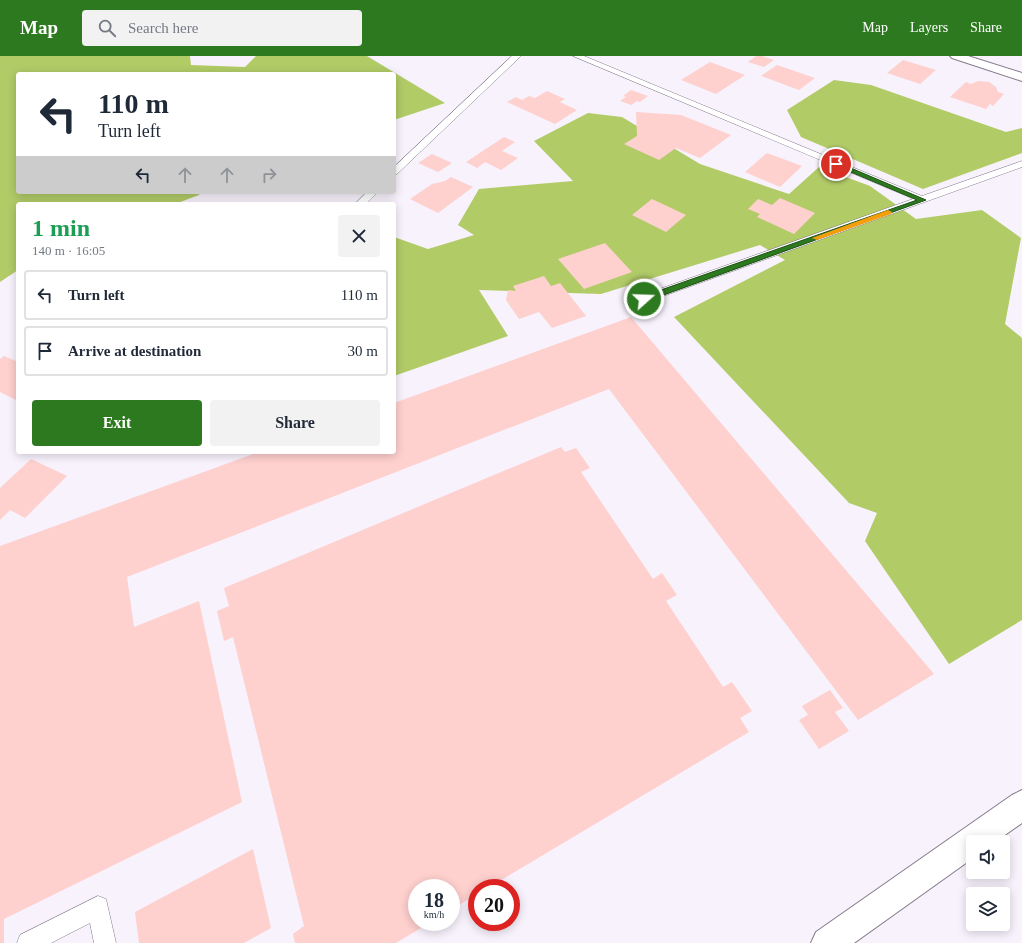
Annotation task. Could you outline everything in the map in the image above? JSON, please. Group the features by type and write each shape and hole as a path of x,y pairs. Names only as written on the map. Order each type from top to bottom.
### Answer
{"street":[{"path":"956,56 1022,77"},
{"path":"827,943 1022,805"}],"lane":[{"path":"396,170 517,56"},
{"path":"577,56 923,200"},
{"path":"644,299 1022,164"},
{"path":"362,202 371,194"},
{"path":"28,943 98,907 105,943"}],"green space":[{"path":"0,56 190,56 191,65 245,67 256,56 367,56 394,72 16,72 16,194 199,194 180,202 16,202 16,271 0,282"},
{"path":"396,73 445,103 396,119"},
{"path":"834,80 871,85 1006,132 1022,128 1022,153 923,189 801,137 787,110"},
{"path":"588,113 622,117 700,164 789,194 819,167 870,186 916,219 982,210 1021,238 1005,324 1022,338 1022,620 949,664 865,541 877,513 849,503 674,317 785,260 760,245 601,294 479,290 508,336 396,375 396,238 428,249 474,235 458,225 479,189 573,181 534,141"}],"building":[{"path":"756,56 762,56 774,60 764,67 748,62"},
{"path":"903,60 936,70 920,84 887,73"},
{"path":"710,62 745,75 716,94 681,80"},
{"path":"777,65 815,78 799,90 761,76"},
{"path":"978,81 989,82 996,87 998,92 1004,94 993,106 990,104 986,109 950,97 966,82 971,84"},
{"path":"631,90 648,96 640,102 637,101 631,105 620,101 626,97 623,96"},
{"path":"547,91 565,99 560,102 577,110 555,124 507,102 516,97 522,100 529,96 535,98"},
{"path":"636,112 681,115 731,135 700,158 676,148 659,160 624,144 637,136"},
{"path":"504,137 515,142 502,151 518,158 501,170 485,162 477,168 466,162"},
{"path":"767,153 802,166 780,187 745,172"},
{"path":"432,154 452,163 438,172 418,163"},
{"path":"451,177 473,187 438,213 410,199 432,184 445,181"},
{"path":"780,198 815,213 794,234 757,217 760,214 748,209 758,199 772,205"},
{"path":"652,199 686,215 666,232 632,215"},
{"path":"605,243 632,272 584,289 558,259"},
{"path":"544,276 551,286 560,283 586,316 552,328 539,312 519,319 506,300 508,290 516,291 513,286"},
{"path":"631,317 934,674 858,720 609,389 127,577 134,627 199,601 242,802 4,919 4,943 0,943 0,546 253,454 396,454 396,402"},
{"path":"4,356 16,361 16,400 0,392 0,359"},
{"path":"561,447 565,452 576,448 590,468 581,472 653,579 662,573 677,595 666,601 723,687 732,682 752,711 740,718 749,732 503,879 468,879 468,900 460,904 460,879 408,879 408,931 416,931 396,943 295,943 293,934 304,926 233,637 224,641 217,611 229,606 224,588"},
{"path":"31,459 67,476 25,518 10,510 0,520 0,488"},
{"path":"830,690 843,708 835,712 849,731 819,749 799,720 808,715 802,706"},
{"path":"253,849 271,928 244,943 139,943 135,912"}],"slow traffic":[{"path":"815,238 888,212"}],"route":[{"path":"644,299 923,200 836,164"}]}
